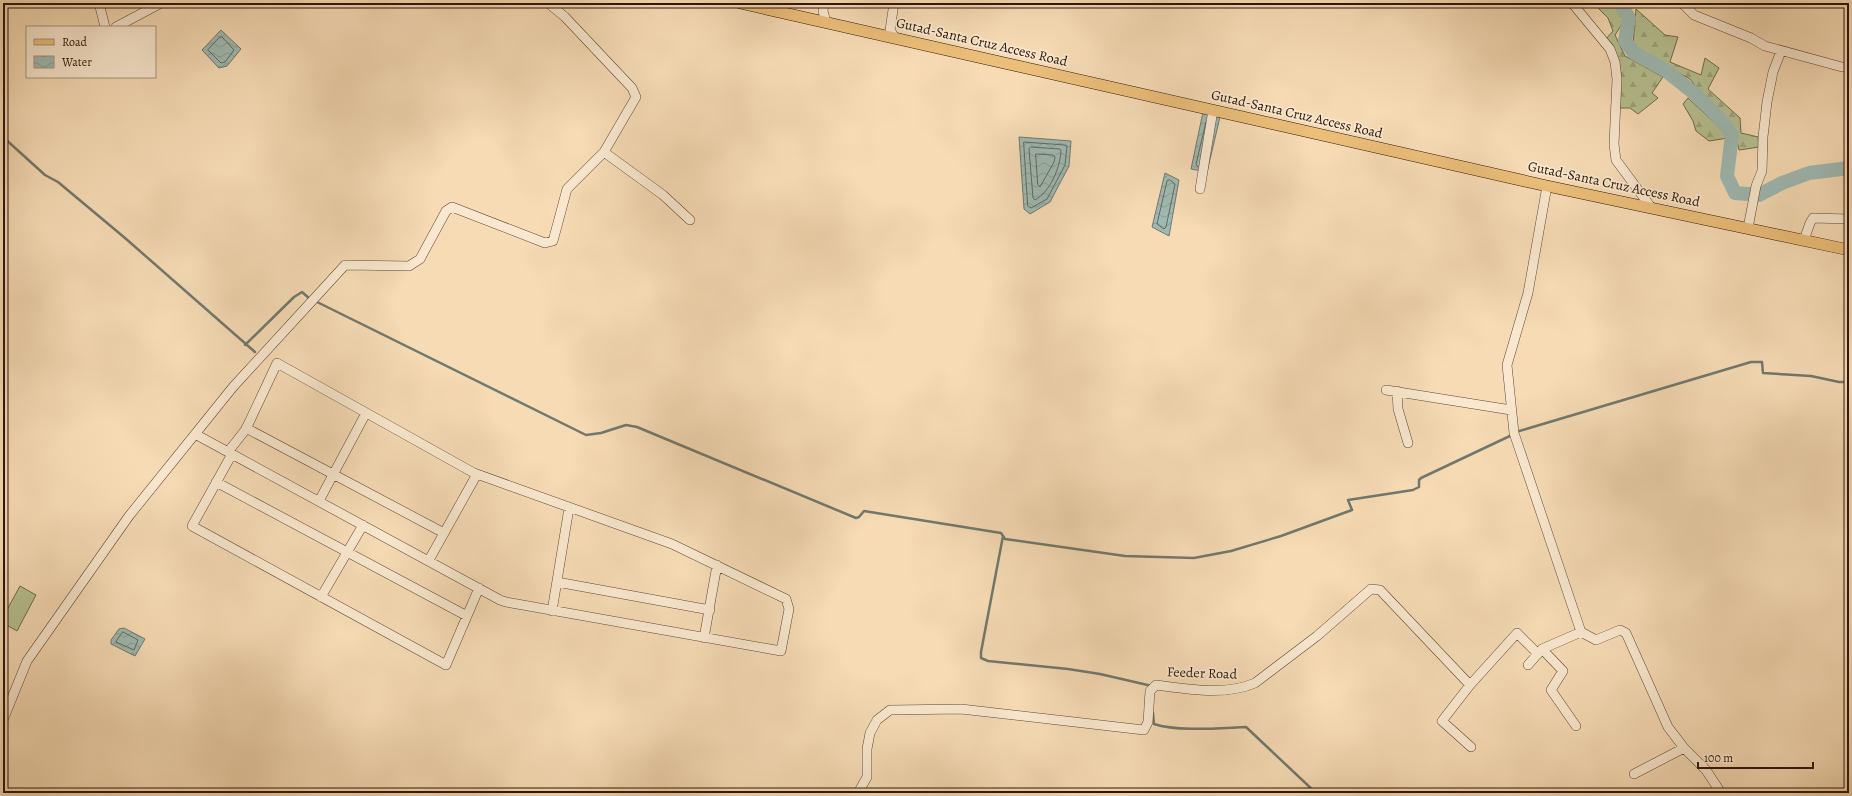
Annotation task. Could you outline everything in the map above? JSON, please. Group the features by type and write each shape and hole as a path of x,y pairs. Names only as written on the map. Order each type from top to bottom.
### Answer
{"main road":[{"name":"Gutad-Santa Cruz Access Road","path":"740,3 1548,186 1650,206 1849,250"}],"street":[{"path":"99,3 105,26"},
{"path":"118,26 161,3"},
{"path":"3,720 27,661 129,516 233,387 316,294 348,264 409,266 414,264 420,259 448,208 452,207 545,243 551,242 555,238 566,189 604,152 636,97 632,88 565,17 548,3"},
{"path":"824,3 823,11 826,22"},
{"path":"894,3 890,30 895,38"},
{"path":"1572,3 1610,49 1615,62 1617,79 1614,144 1616,160 1650,206"},
{"path":"1682,3 1694,15 1751,38 1765,46 1842,68 1849,67"},
{"path":"1748,228 1755,189 1762,171 1763,137 1767,102 1773,72 1781,51"},
{"path":"1200,189 1213,110"},
{"path":"604,152 663,195 690,220"},
{"path":"1548,186 1528,292 1507,365 1514,433 1581,632 1596,640 1620,630 1626,634 1668,727 1684,748 1706,770 1721,793"},
{"path":"1804,240 1813,218 1849,219"},
{"path":"195,434 230,453 319,501 363,525 429,560 479,588 506,602 781,651 789,609 786,599 672,544 477,474 277,363 246,428 230,453 192,526 446,665 479,588"},
{"path":"1386,390 1511,410"},
{"path":"1397,391 1398,409 1408,443"},
{"path":"319,501 366,413"},
{"path":"246,428 444,532"},
{"path":"429,560 477,474"},
{"path":"216,482 467,616"},
{"path":"552,611 569,508"},
{"path":"321,597 363,525"},
{"path":"704,638 717,566"},
{"path":"557,582 710,610"},
{"name":"Feeder Road","path":"858,793 867,777 867,749 870,733 876,720 890,710 962,709 1144,730 1148,722 1150,691 1156,685 1186,689 1230,690 1244,688 1255,684 1317,636 1371,589 1380,590 1470,685"},
{"path":"1528,665 1540,651 1581,632"},
{"path":"1471,747 1442,721 1470,685 1517,633 1564,671 1551,690 1576,726"},
{"path":"1634,774 1684,748"}],"green space":[{"path":"1593,3 1617,3 1626,18 1615,35 1625,56 1663,77 1652,93 1658,98 1638,114 1630,108 1618,108 1618,80 1605,40 1613,31 1608,18"},
{"path":"1636,9 1665,35 1678,37 1670,62 1701,75 1705,58 1719,68 1708,89 1740,118 1741,133 1758,137 1759,147 1739,150 1735,131 1725,117 1708,102 1690,79 1662,64 1655,58 1639,51 1633,45"},
{"path":"1688,98 1717,125 1728,138 1709,141 1696,131 1693,121 1683,104"},
{"path":"20,586 36,595 17,631 3,623 3,617"}],"water":[{"path":"221,30 241,49 227,66 219,68 202,50"},
{"path":"1203,112 1220,117 1207,172 1191,169"},
{"path":"1019,137 1071,141 1069,166 1050,202 1030,214 1024,209"},
{"path":"1165,173 1179,180 1169,236 1152,227"},
{"path":"124,628 145,639 135,656 111,644 111,640 119,629"}],"waterway":[{"path":"1620,3 1629,18 1625,41 1634,53 1665,70 1694,93 1722,121 1732,135 1727,176 1735,193 1759,195 1782,183 1809,173 1849,168"},
{"path":"3,137 45,175 58,182 125,238 255,352"},
{"path":"245,345 294,297 302,292 310,299"},
{"path":"315,301 586,435 601,433 626,425 637,427 856,518 859,517 864,511 1001,533 1005,539 1125,556 1194,558 1231,551 1281,536 1352,510 1348,500 1413,490 1419,487 1419,480 1421,478 1512,435"},
{"path":"1516,432 1751,362 1762,362 1763,373 1811,376 1839,382 1849,382"},
{"path":"1003,536 981,658 988,661 1068,669 1100,674 1152,686"},
{"path":"1153,713 1154,724 1175,728 1199,729 1246,727 1316,793"}]}
